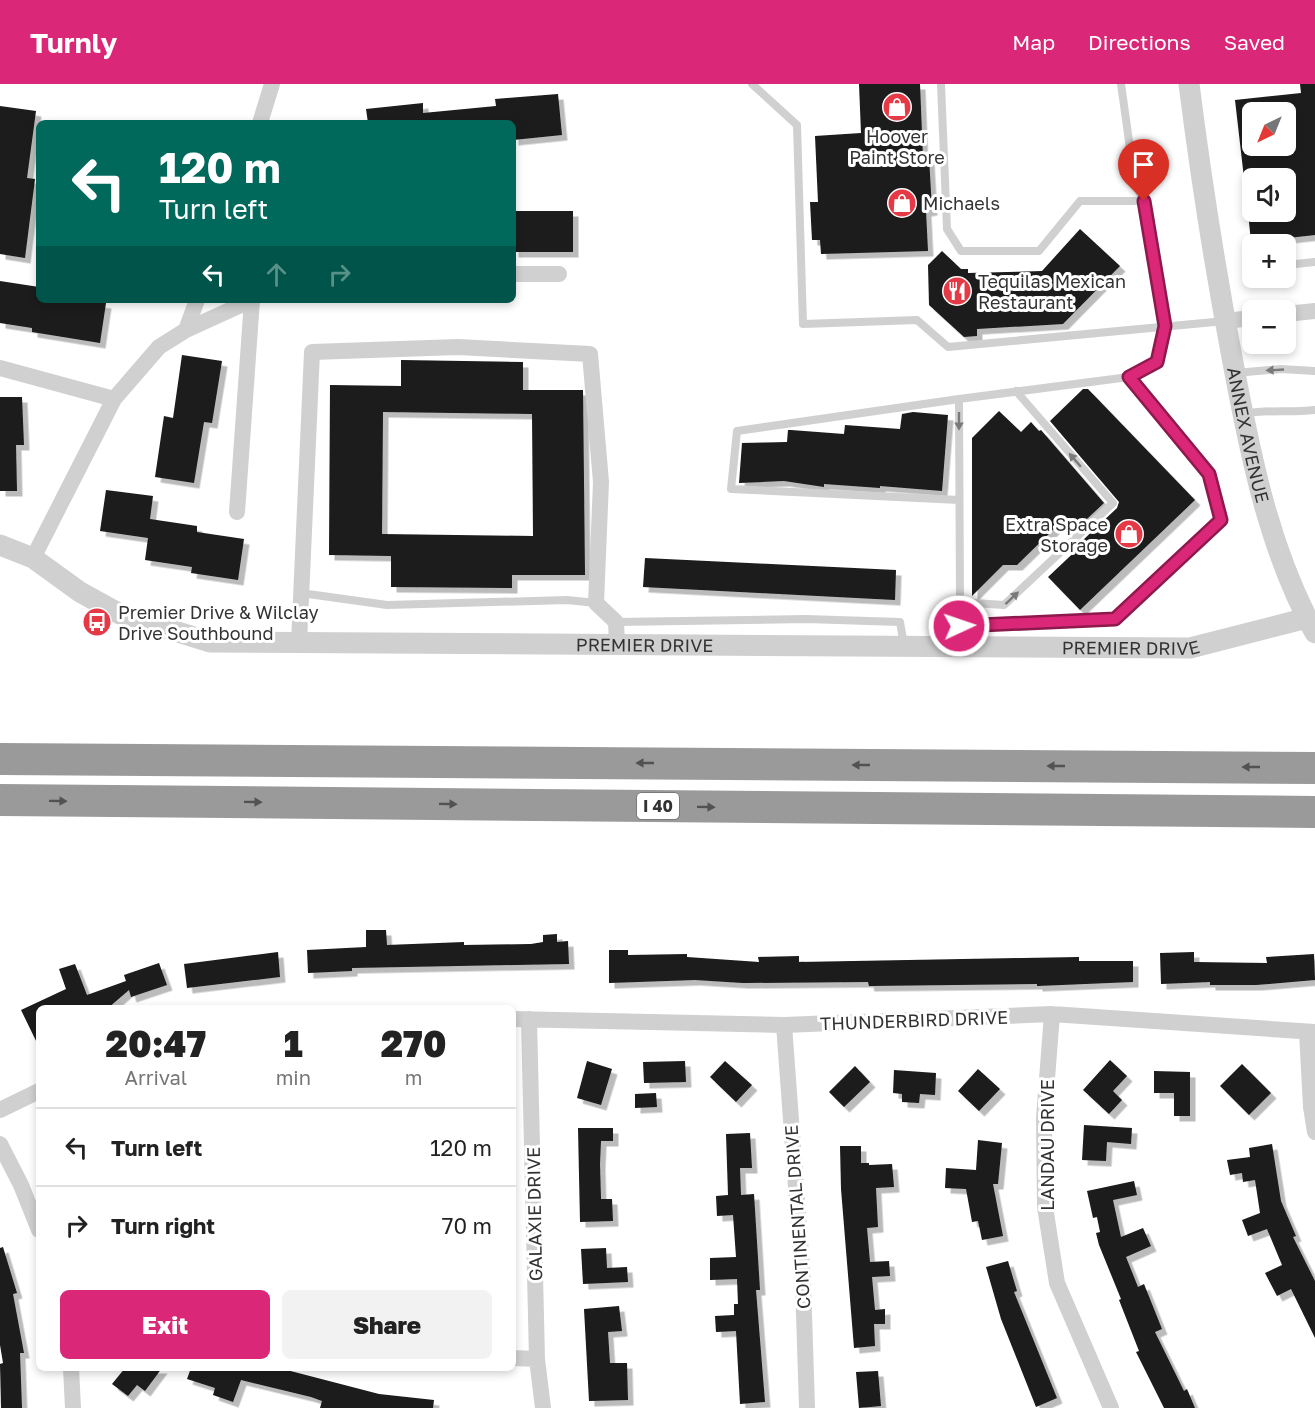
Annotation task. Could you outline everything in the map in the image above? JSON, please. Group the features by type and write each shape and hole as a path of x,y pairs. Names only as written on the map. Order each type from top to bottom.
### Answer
{"highway":[{"path":"0,759 1312,768"},
{"name":"I 40","path":"0,800 1315,812"}],"street":[{"path":"261,120 272,84"},
{"name":"ANNEX AVENUE","path":"1189,84 1225,321 1242,414 1270,523 1311,626"},
{"path":"516,274 559,274"},
{"path":"186,330 196,303"},
{"path":"33,558 114,399 159,347 186,330 245,303"},
{"path":"237,512 252,303"},
{"path":"1296,313 1315,311"},
{"path":"1225,321 1242,319"},
{"path":"299,643 312,352 458,347 590,354 601,482 596,603 616,622 617,644"},
{"path":"0,368 114,399"},
{"name":"PREMIER DRIVE","path":"0,545 33,558 80,592 120,614 210,642 904,646 960,636 1190,648 1311,626"},
{"name":"THUNDERBIRD DRIVE","path":"521,1019 784,1025 1052,1014 1311,1032"},
{"name":"LANDAU DRIVE","path":"1052,1014 1044,1118 1045,1207 1058,1283 1111,1408"},
{"name":"GALAXIE DRIVE","path":"521,1019 537,1359 543,1408"},
{"name":"CONTINENTAL DRIVE","path":"784,1025 802,1282 807,1408"},
{"path":"1311,1032 1311,1107 1315,1132"},
{"path":"0,1110 36,1092"},
{"path":"0,1144 21,1185 36,1222"},
{"path":"516,1358 537,1359"},
{"path":"71,1371 74,1408"}],"lane":[{"path":"752,84 797,125 803,324 917,320 948,347 1225,321"},
{"path":"940,84 947,229 961,251 1039,251 1080,201 1144,201"},
{"path":"959,501 731,489 737,431 1129,377 1157,362 1165,326 1144,201 1136,184 1121,84"},
{"path":"1296,264 1315,262"},
{"path":"1235,373 1281,369 1315,371"},
{"path":"959,399 960,636 1115,619 1221,520 1209,474 1129,377"},
{"path":"960,602 1004,605 1113,503 1016,391"},
{"path":"1242,414 1262,410 1286,412 1315,410"},
{"path":"301,593 387,605 567,600 596,603"},
{"path":"616,622 806,619 900,622 904,646"}],"building":[{"path":"859,84 920,84 923,158 929,157 932,210 926,211 928,251 821,254 820,240 812,240 810,202 818,202 815,136 861,133"},
{"path":"1300,84 1315,84 1315,235 1296,237 1296,234 1250,234 1249,222 1296,222 1296,168 1243,168 1235,100 1301,93"},
{"path":"558,94 562,135 516,140 516,120 368,120 366,109 423,103 423,113 496,106 495,99"},
{"path":"0,106 36,111 27,178 35,179 25,258 0,254"},
{"path":"516,211 573,211 573,252 516,252"},
{"path":"1080,229 1120,266 1063,324 977,329 977,336 964,337 929,305 928,265 942,251 961,269 968,269 968,273 1042,271"},
{"path":"0,281 36,287 36,303 106,303 100,343 32,332 32,328 0,323"},
{"path":"182,355 222,361 212,423 204,422 194,483 155,477 164,416 173,418"},
{"path":"401,360 523,362 523,390 583,390 585,575 512,575 512,588 391,587 391,556 329,555 330,385 401,386","holes":["383,412 532,414 533,536 382,534"]},
{"path":"1083,389 1088,389 1195,500 1080,610 1048,577 1084,543 1082,541 1117,508 1119,502 1050,421"},
{"path":"0,397 22,397 24,445 16,445 17,491 0,491"},
{"path":"999,411 1021,432 1031,422 1039,431 1041,430 1104,503 1073,532 1062,521 1017,565 1003,565 972,596 972,438"},
{"path":"913,412 948,415 942,491 824,484 824,487 784,481 739,483 742,443 787,442 788,430 844,434 845,425 900,429 902,414"},
{"path":"106,490 153,496 150,519 197,526 197,532 244,539 238,580 191,573 192,567 145,560 148,538 100,531"},
{"path":"645,558 896,570 895,600 643,587"},
{"path":"366,930 386,930 387,945 464,942 464,945 531,944 543,942 543,935 557,934 557,942 568,941 569,964 352,968 352,971 308,973 307,950 366,947"},
{"path":"609,950 628,950 628,955 687,954 687,957 759,962 758,957 799,956 799,962 1079,957 1079,961 1133,961 1133,982 1037,986 1037,984 869,986 868,982 743,983 695,980 609,983"},
{"path":"278,952 280,977 187,988 184,964"},
{"path":"1194,952 1194,962 1267,963 1266,957 1314,954 1315,980 1256,985 1210,985 1210,982 1161,984 1160,953"},
{"path":"159,963 167,985 131,997 129,990 112,1005 36,1005 36,1041 21,1010 66,989 59,969 75,964 87,995 126,981 124,975"},
{"path":"1110,1060 1127,1076 1113,1091 1122,1100 1109,1114 1083,1090"},
{"path":"587,1061 612,1069 601,1105 577,1098"},
{"path":"685,1061 686,1082 644,1083 643,1062"},
{"path":"725,1061 752,1085 736,1102 710,1077"},
{"path":"1242,1064 1271,1093 1249,1115 1220,1086"},
{"path":"855,1066 870,1082 844,1107 829,1092"},
{"path":"978,1069 1000,1089 979,1111 958,1091"},
{"path":"894,1070 936,1073 935,1095 920,1094 919,1103 902,1102 902,1094 893,1093"},
{"path":"1154,1071 1190,1072 1190,1116 1174,1116 1174,1093 1154,1093"},
{"path":"656,1093 657,1107 635,1108 635,1094"},
{"path":"1084,1125 1132,1128 1131,1144 1107,1142 1106,1161 1082,1160"},
{"path":"578,1128 613,1128 613,1141 601,1141 600,1164 601,1199 612,1199 613,1221 580,1222"},
{"path":"750,1133 752,1168 740,1168 741,1195 754,1194 760,1290 756,1290 765,1402 740,1404 736,1331 716,1332 715,1316 734,1315 734,1304 738,1304 737,1279 710,1280 710,1258 736,1257 733,1215 717,1216 716,1196 728,1195 726,1134"},
{"path":"978,1140 1002,1143 998,1184 993,1184 1003,1236 982,1240 978,1221 972,1222 966,1189 945,1188 946,1168 976,1170"},
{"path":"1272,1144 1281,1201 1296,1236 1293,1237 1315,1281 1315,1338 1291,1289 1277,1296 1265,1273 1282,1265 1267,1229 1248,1236 1242,1220 1260,1213 1255,1180 1243,1182 1242,1173 1230,1175 1227,1160 1250,1157 1249,1148"},
{"path":"840,1146 861,1146 861,1163 892,1164 894,1187 876,1188 878,1227 867,1228 870,1262 889,1261 890,1276 872,1277 875,1310 885,1309 885,1324 874,1324 875,1346 854,1348 841,1189"},
{"path":"1134,1181 1137,1195 1113,1200 1121,1237 1143,1228 1151,1246 1126,1257 1138,1287 1144,1284 1162,1329 1155,1332 1184,1391 1187,1389 1195,1408 1164,1408 1136,1352 1139,1351 1099,1245 1096,1233 1100,1232 1097,1217 1093,1218 1087,1191"},
{"path":"3,1247 17,1293 13,1294 24,1353 20,1353 22,1408 1,1408 0,1364 3,1363 0,1345 0,1248"},
{"path":"606,1248 607,1268 627,1267 628,1282 583,1284 581,1249"},
{"path":"1008,1261 1017,1291 1014,1292 1057,1398 1036,1407 1001,1319 986,1267"},
{"path":"619,1306 622,1331 608,1332 610,1363 627,1363 628,1400 589,1401 584,1309"},
{"path":"123,1371 160,1371 145,1391 137,1385 128,1396 112,1384"},
{"path":"190,1371 291,1371 379,1394 434,1400 433,1408 320,1408 322,1401 311,1397 241,1380 233,1402 213,1395 215,1388 187,1379"},
{"path":"878,1371 881,1406 859,1408 856,1372"}],"place":[{"name":"Hoover Paint Store","path":"897,107"},
{"name":"Michaels","path":"902,203"},
{"name":"Tequilas Mexican Restaurant","path":"957,291"},
{"name":"Extra Space Storage","path":"1129,534"},
{"name":"Premier Drive & Wilclay Drive Southbound","path":"97,622"}],"route":[{"path":"959,626 1115,619 1221,520 1209,474 1129,377 1157,362 1165,326 1144,201"}]}
